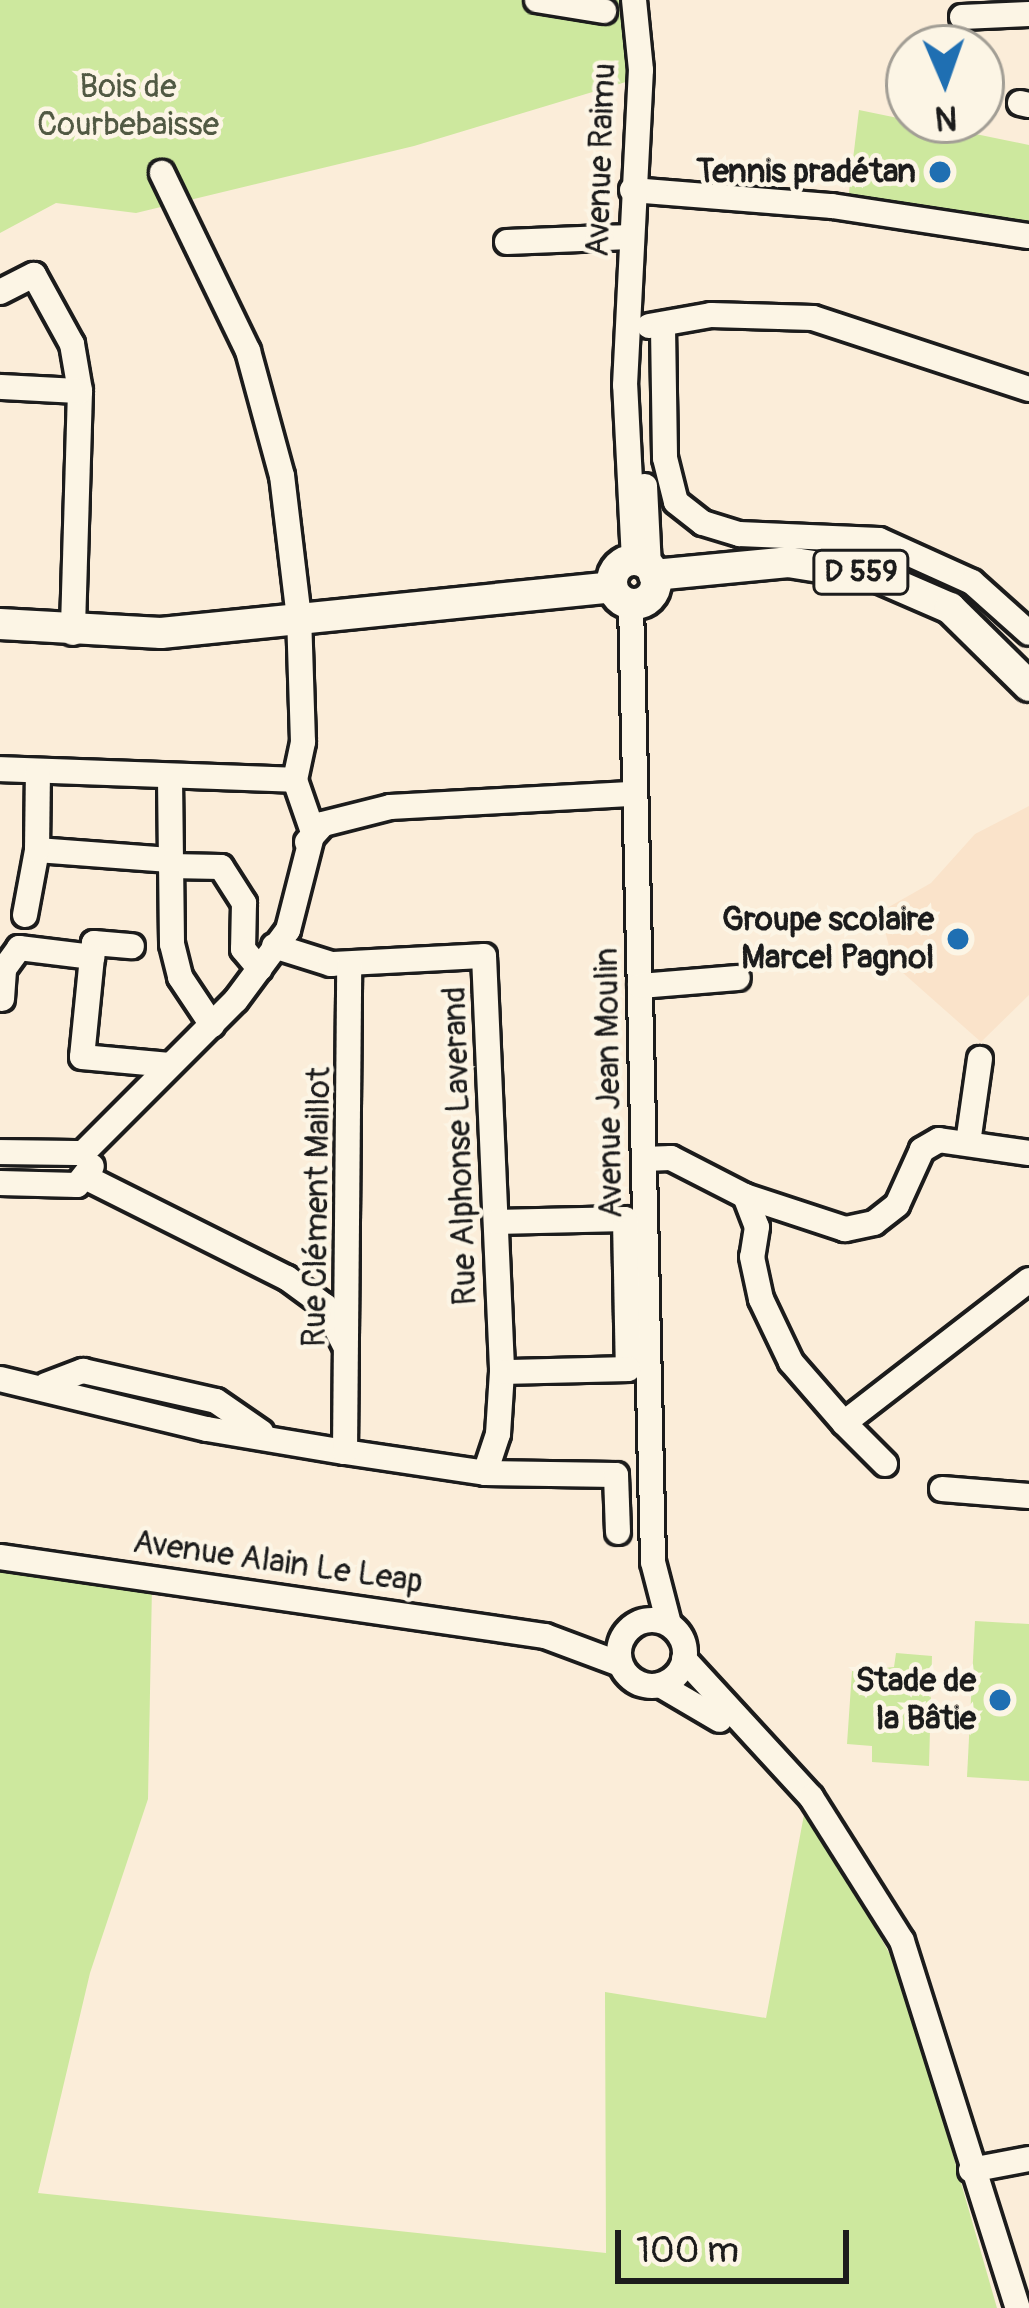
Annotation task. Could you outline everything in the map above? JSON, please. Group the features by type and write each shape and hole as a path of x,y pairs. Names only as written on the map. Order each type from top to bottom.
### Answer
{"main road":[{"name":"D 559","path":"646,567 788,562 876,575 950,608 1029,686"},
{"path":"0,624 73,633 651,596 646,567"}],"street":[{"path":"537,0 604,11"},
{"name":"Avenue Raimu","path":"634,0 641,70 629,323 646,567"},
{"path":"962,17 1029,14"},
{"path":"163,173 248,351 282,476 299,618 303,742 295,780 313,832"},
{"path":"632,190 832,206 1029,236"},
{"path":"507,242 630,237"},
{"path":"0,292 34,275 72,344 80,391 73,633"},
{"path":"629,323 663,328 711,315 813,318 1029,389"},
{"path":"663,328 665,458 676,502 703,523 739,534 879,540 972,582 1029,633"},
{"path":"0,387 80,391"},
{"name":"Avenue Jean Moulin","path":"621,595 640,986 653,1562 669,1624"},
{"path":"0,770 295,780"},
{"path":"2,999 4,969 19,949 15,918 37,850 38,773"},
{"path":"170,778 170,863 180,976 212,1025"},
{"path":"0,1183 75,1167 120,1113 212,1025 274,946 298,854 313,832 390,807 630,794"},
{"path":"37,850 221,867 244,903 244,949 260,969"},
{"path":"132,946 94,944 82,1057 170,1065"},
{"name":"Rue Alphonse Laverand","path":"274,946 349,964 484,956 502,1372 498,1434 485,1472"},
{"path":"19,949 92,957"},
{"name":"Rue Clément Maillot","path":"345,1452 349,964"},
{"path":"640,986 738,978"},
{"path":"968,1143 980,1059"},
{"path":"120,1113 125,1061"},
{"path":"644,1159 671,1158 745,1196 845,1229 874,1223 897,1204 922,1150 939,1140 1029,1154"},
{"path":"0,1153 75,1167 287,1278 325,1306 346,1352"},
{"path":"745,1196 757,1227 752,1257 761,1299 791,1362 885,1464"},
{"path":"496,1222 625,1219 628,1369 502,1372"},
{"path":"844,1423 1029,1280"},
{"path":"0,1379 46,1385 207,1430 262,1433 345,1452 485,1472 616,1475 618,1532"},
{"path":"942,1489 1024,1492"},
{"name":"Avenue Alain Le Leap","path":"0,1557 545,1636 620,1664"},
{"name":"Avenue Jean Moulin","path":"632,1628 653,1562"},
{"path":"804,1789 708,1710 660,1685 637,1683 620,1664 632,1628 669,1624 685,1659 804,1789 910,1959 971,2170 1017,2307"},
{"name":"Avenue Alain Le Leap","path":"545,1636 632,1628"},
{"path":"660,1685 685,1659"},
{"path":"971,2170 1029,2159"}],"shaded area":[{"name":"Groupe scolaire Marcel Pagnol","path":"1029,806 1029,995 981,1042 894,965 880,912 931,883 975,834"}],"green space":[{"name":"Bois de Courbebaisse","path":"0,0 628,0 629,81 414,146 136,213 56,203 0,233"},
{"name":"Tennis pradétan","path":"859,110 885,115 885,144 1005,144 1005,140 1029,145 1029,235 848,200"},
{"path":"0,1565 152,1586 148,1799 90,1973 38,2193 606,2253 605,1992 766,2018 806,1804 901,1974 997,2308 0,2308"},
{"name":"Stade de la Bâtie","path":"975,1621 1029,1624 1029,1781 967,1777"},
{"path":"896,1653 932,1656 929,1766 872,1762 872,1746 847,1744 852,1671 894,1667"}],"place":[{"name":"Tennis pradétan","path":"940,172"},
{"name":"Groupe scolaire Marcel Pagnol","path":"958,939"},
{"name":"Stade de la Bâtie","path":"1000,1700"}]}
